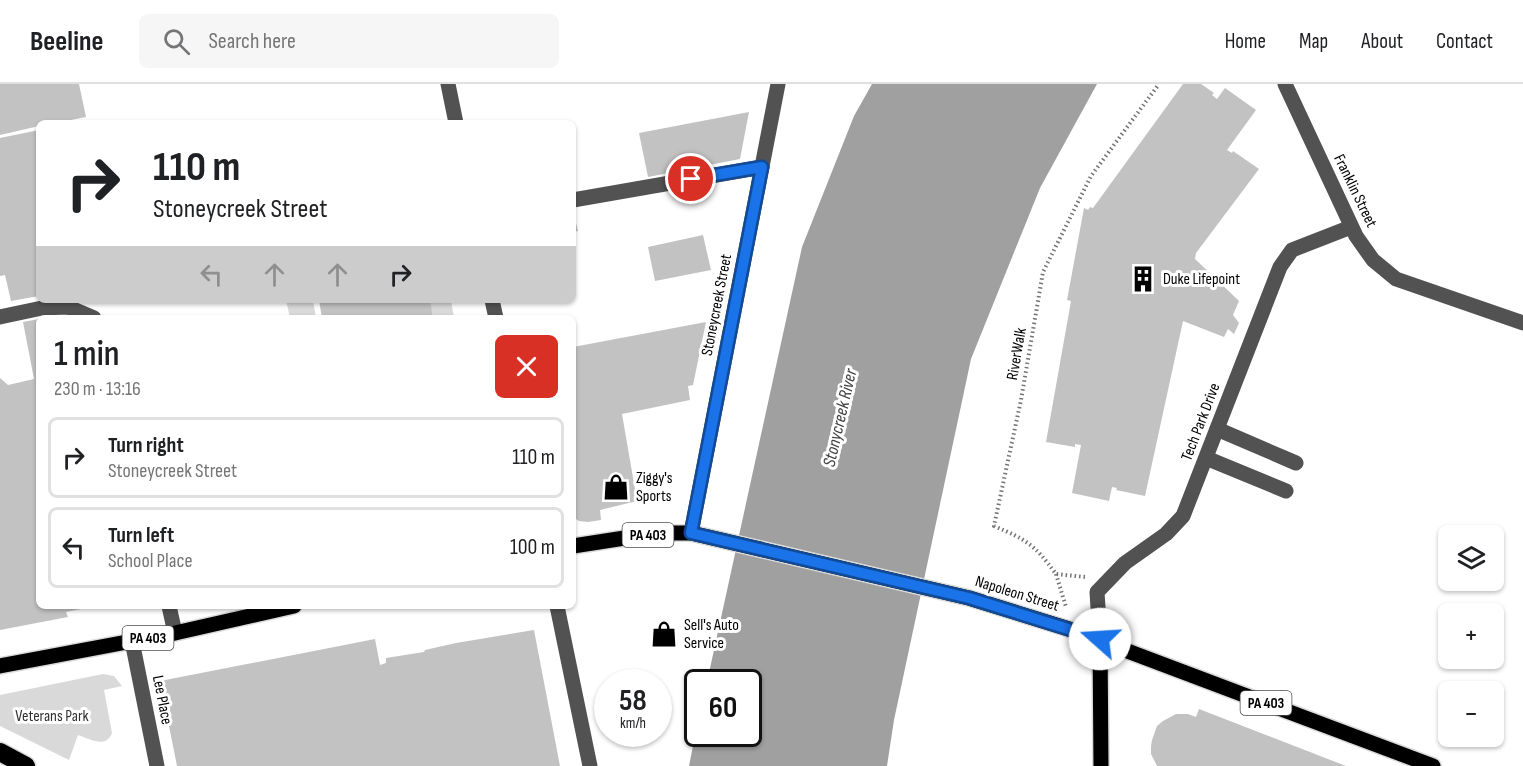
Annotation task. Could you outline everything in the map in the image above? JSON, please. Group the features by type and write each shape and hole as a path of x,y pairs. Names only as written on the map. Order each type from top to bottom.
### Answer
{"highway":[{"path":"0,752 26,766"}],"main road":[{"name":"Napoleon Street","path":"576,546 657,533 691,533 969,598 1100,639 1433,766"},
{"name":"PA 403","path":"0,666 175,633 281,609"},
{"path":"1100,639 1101,766"}],"street":[{"path":"448,84 455,120"},
{"name":"Stoneycreek Street","path":"691,533 778,84"},
{"name":"Franklin Street","path":"1285,84 1351,227 1373,260 1396,279 1523,323"},
{"path":"576,199 762,167"},
{"name":"Tech Park Drive","path":"1100,639 1096,592 1108,577 1166,534 1183,516 1280,267 1292,249 1351,227"},
{"path":"0,317 42,308 68,307 87,315"},
{"path":"1217,429 1296,463"},
{"path":"1206,458 1286,491"},
{"path":"171,609 175,633"},
{"path":"558,609 590,766"},
{"name":"Lee Place","path":"132,641 157,766"}],"path":[{"name":"RiverWalk","path":"1056,574 1041,553 1025,540 994,526 1021,400 1043,272 1090,176 1159,84"},
{"path":"1069,629 1064,597 1056,574 1108,577"}],"green space":[{"path":"287,303 314,303 316,315 289,315"},
{"path":"430,303 452,303 454,315 433,315"},
{"name":"Veterans Park","path":"103,674 114,676 122,686 104,690 112,733 106,741 102,742 78,735 69,760 0,726 0,695"}],"water":[{"name":"Stonycreek River","path":"872,84 1097,84 1040,188 971,359 894,720 887,766 689,766 693,747 762,747 762,669 710,669 802,247 854,116"}],"building":[{"path":"0,84 79,84 86,117 71,120 36,120 36,127 0,135"},
{"name":"Duke Lifepoint","path":"1183,84 1201,84 1214,93 1212,95 1217,99 1225,88 1256,110 1227,150 1232,153 1233,151 1259,169 1196,253 1195,259 1239,301 1233,315 1239,323 1234,334 1228,329 1224,337 1183,321 1145,496 1116,490 1117,488 1112,487 1109,501 1072,493 1081,445 1075,444 1075,447 1046,442 1071,301 1067,300 1084,208 1088,210 1090,207 1093,208"},
{"path":"749,112 740,159 648,177 639,133"},
{"path":"36,131 36,297 11,301 5,275 0,276 0,138"},
{"path":"703,235 711,270 655,281 648,247"},
{"path":"320,303 431,303 433,315 322,315"},
{"path":"36,320 36,609 81,609 66,612 68,617 0,630 0,378 8,385 34,379 23,322"},
{"path":"706,322 693,385 688,386 690,400 622,414 637,501 600,510 601,520 588,522 576,519 576,346"},
{"path":"534,630 560,766 177,766 160,681 375,639 380,665 386,663 386,658"},
{"path":"1199,709 1346,766 1157,766 1151,754 1151,746 1157,726 1176,714 1196,717"}],"place":[{"name":"Duke Lifepoint","path":"1143,279"},
{"name":"Ziggy's Sports","path":"616,487"},
{"name":"Sell's Auto Service","path":"664,634"}],"route":[{"path":"691,179 762,167 691,533 969,598 1100,639"}]}
